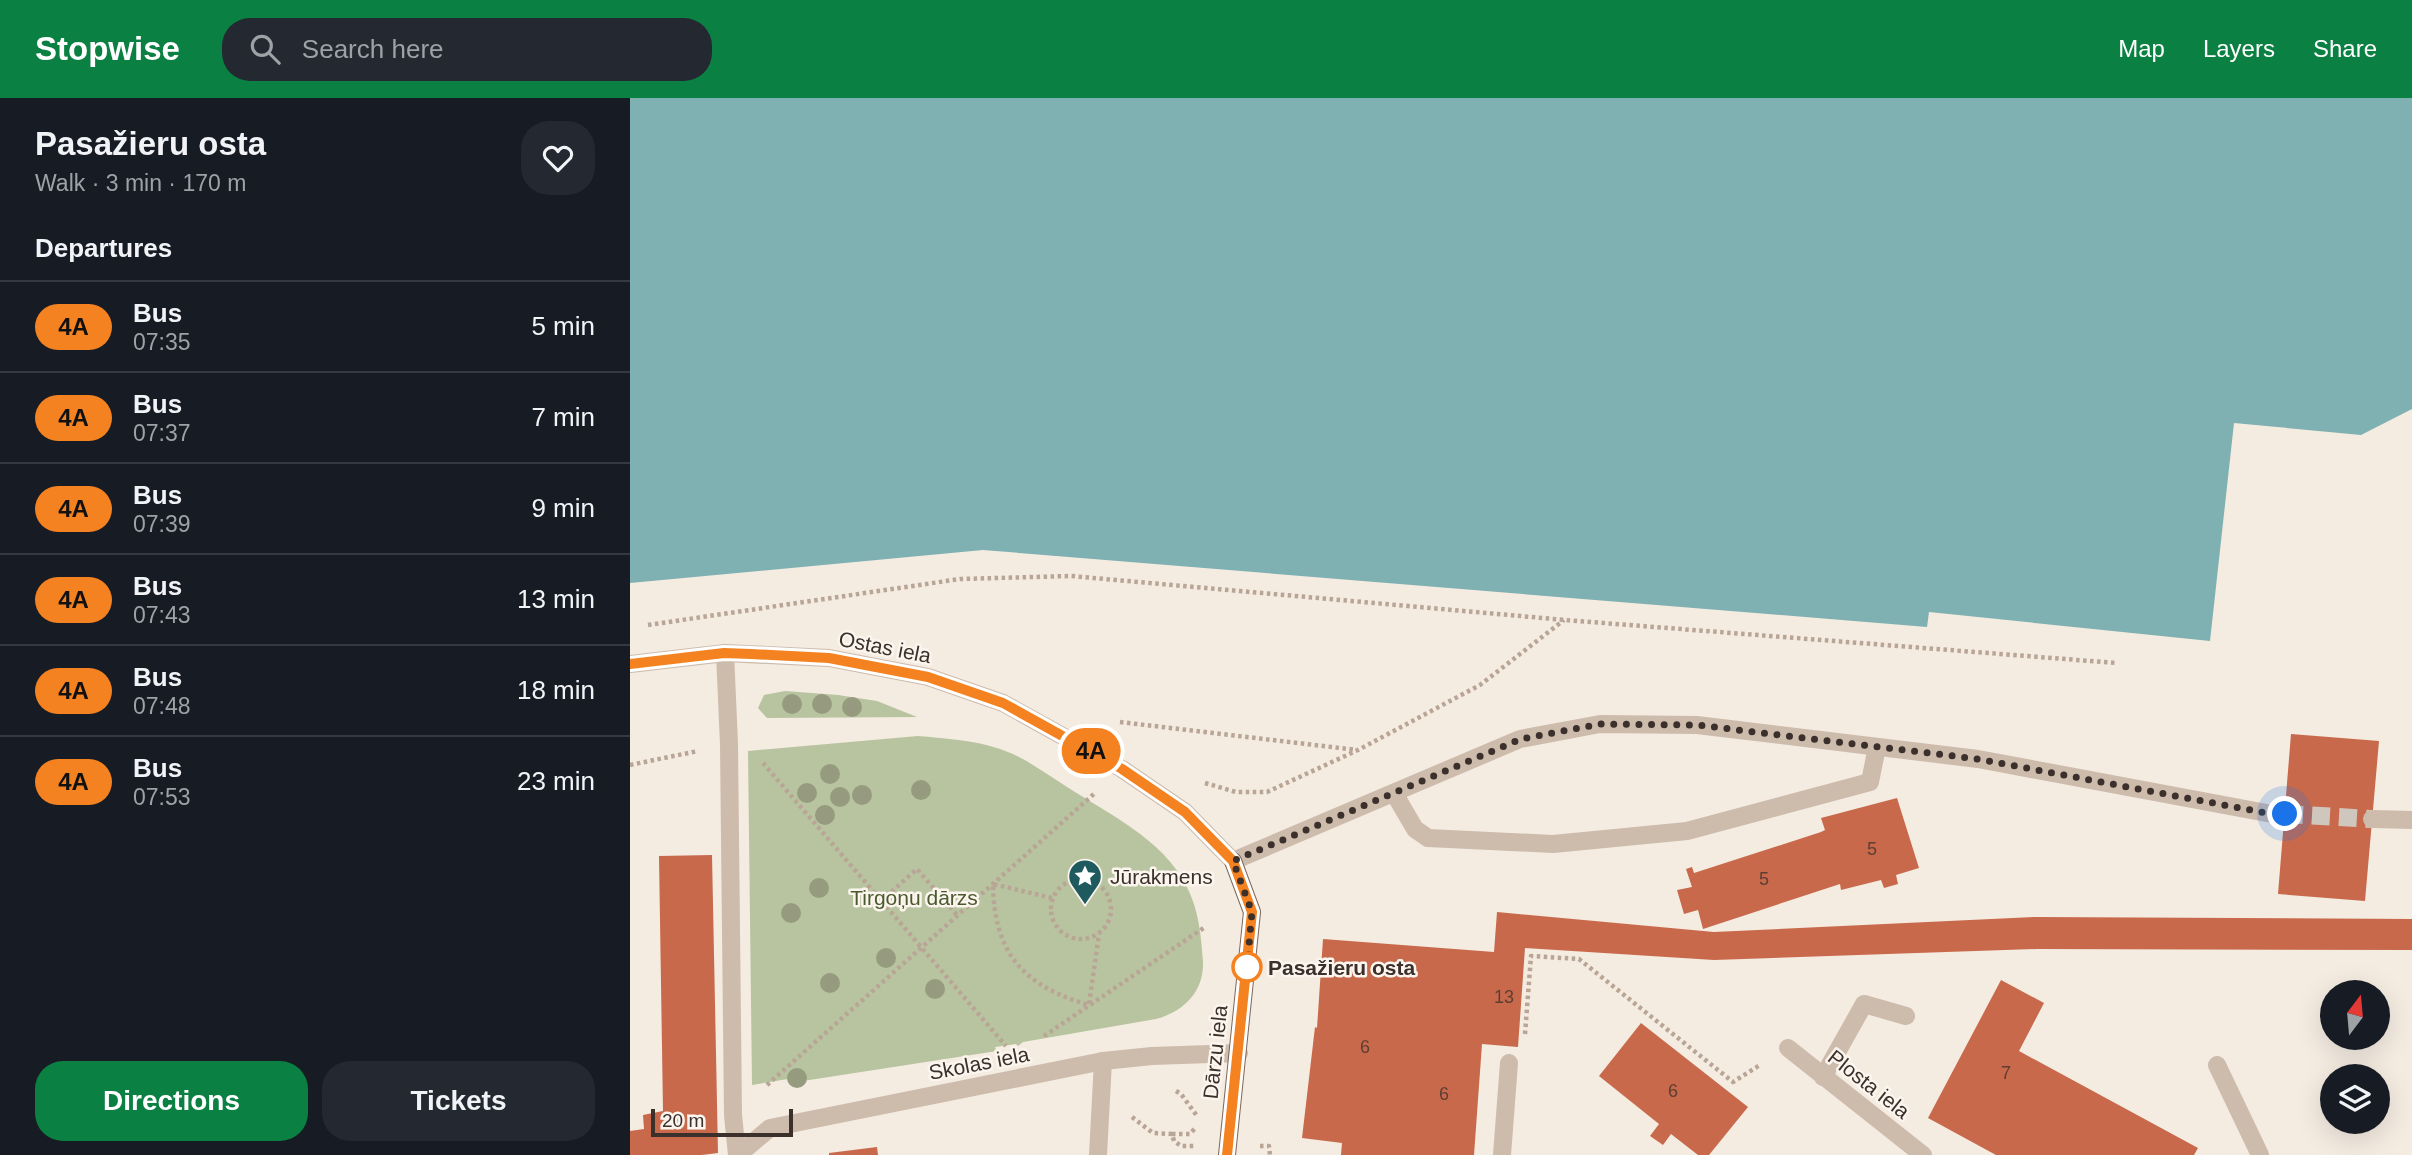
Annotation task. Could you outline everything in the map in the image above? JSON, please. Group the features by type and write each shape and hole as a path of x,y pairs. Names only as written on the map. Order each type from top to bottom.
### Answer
{"main road":[{"name":"Ostas iela","path":"1233,861 1252,912"},
{"name":"Dārzu iela","path":"1228,1151 1252,912"}],"street":[{"name":"Ostas iela","path":"630,664 724,653 829,658 928,677 1003,703 1122,769 1185,812 1233,861"},
{"path":"724,653 729,744 733,1115 738,1155"},
{"path":"1233,861 1521,739 1600,724 1697,725 1978,759 2272,814 2285,814"},
{"path":"1394,793 1415,829 1427,838 1553,844 1687,831 1870,782 1877,747"},
{"path":"2372,819 2412,820"},
{"path":"1823,1077 1864,1004 1906,1016"},
{"name":"Plosta iela","path":"1788,1048 1923,1155"},
{"name":"Skolas iela","path":"738,1155 770,1128 1103,1061 1152,1056 1239,1053"},
{"path":"1098,1155 1103,1061"},
{"path":"1502,1155 1509,1063"},
{"path":"2217,1065 2260,1155"}],"path":[{"path":"644,625 960,579 1071,576 1565,620 2116,663"},
{"path":"1195,776 1205,783 1236,792 1267,792 1357,750 1480,685 1565,620"},
{"path":"1120,722 1357,750"},
{"path":"630,765 729,744 758,757 1011,1053"},
{"path":"733,1115 1122,769"},
{"path":"881,901 917,869 957,915"},
{"path":"1089,1005 1099,934 1110,917 1111,907 1108,897 1095,883 1086,879 1065,883 1052,898 1050,909 1058,930 1067,937 1078,940 1099,934"},
{"path":"993,884 1052,898"},
{"path":"993,884 993,911 1001,938 1016,962 1036,983 1061,997 1089,1005"},
{"path":"1035,1043 1205,926"},
{"path":"1509,1063 1523,1059 1531,956 1579,959 1733,1082 1788,1048"},
{"path":"1130,1115 1153,1133 1190,1135 1198,1124 1197,1114 1181,1094 1157,1081 1152,1056"},
{"path":"1172,1134 1174,1141 1181,1146 1228,1151"}],"green space":[{"path":"785,691 877,701 917,717 767,718 758,708 764,695"},
{"name":"Tirgoņu dārzs","path":"918,736 981,744 1017,756 1149,841 1176,869 1194,904 1203,962 1200,983 1183,1006 1156,1019 1023,1042 1018,1046 995,1047 997,1051 790,1083 788,1079 752,1085 748,751"}],"water":[{"path":"630,98 2412,98 2412,409 2361,435 2234,423 2210,641 1929,612 1927,627 983,550 630,583"}],"building":[{"path":"2291,734 2379,741 2365,901 2278,894"},
{"path":"1897,798 1919,868 1896,875 1898,884 1884,888 1881,880 1841,890 1840,884 1703,929 1698,910 1684,914 1677,890 1692,887 1686,869 1692,867 1694,873 1821,832 1825,830 1821,818"},
{"path":"712,855 718,1153 630,1155 630,1131 644,1129 643,1115 663,1111 659,856"},
{"path":"1497,912 1714,932 2034,917 2412,919 2412,950 2037,949 1714,960 1525,948 1518,1047 1482,1044 1474,1155 1341,1155 1342,1143 1302,1138 1315,1027 1317,1028 1323,939 1494,952"},
{"path":"2001,980 2044,1003 2019,1051 2198,1148 2194,1155 1996,1155 1928,1118"},
{"path":"1641,1023 1748,1107 1709,1155 1698,1155 1671,1134 1663,1145 1650,1136 1659,1124 1599,1076"},
{"path":"877,1147 878,1155 829,1155 829,1153"}],"tunnel":[{"path":"2285,814 2372,819"}],"bus line":[{"name":"4A","path":"630,664 724,653 751,654 829,658 928,677 1003,703 1122,769 1185,812 1233,861 1252,912 1227,1155"}],"place":[{"name":"Jūrakmens","path":"1085,906"},
{"name":"Pasažieru osta","path":"1247,967"}],"route":[{"path":"1247,967 1252,912 1233,861 1521,739 1600,724 1697,725 1978,759 2272,814 2285,814"}]}
